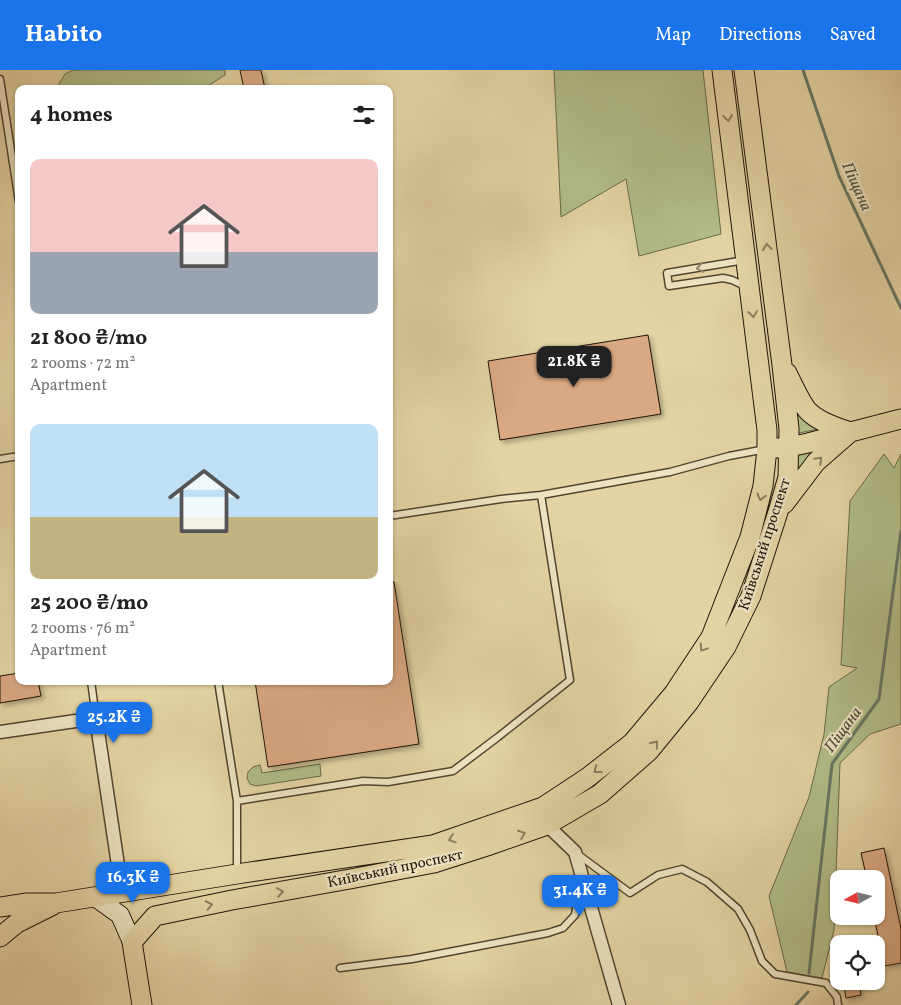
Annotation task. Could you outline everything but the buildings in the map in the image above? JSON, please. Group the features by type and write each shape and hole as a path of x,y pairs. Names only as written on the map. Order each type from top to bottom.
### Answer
{"main road":[{"name":"Київський проспект","path":"56,903 433,845 543,807 586,778 632,743 674,693 711,638 730,589 752,528 764,486 767,449 765,413 722,70"},
{"name":"Київський проспект","path":"132,942 155,916 434,863 547,825 600,794 649,751 689,702 726,647 751,596 788,477 789,429 744,70"},
{"path":"782,365 808,410 831,425 850,432"},
{"path":"767,449 789,447 901,419"},
{"path":"778,512 816,462 850,432"},
{"path":"730,589 751,596"},
{"path":"96,897 120,915 132,942 142,1005"},
{"path":"0,908 27,902 56,903"},
{"path":"0,937 17,923 56,903"}],"street":[{"path":"0,732 96,718 122,892"},
{"path":"547,825 575,852 619,1005"}],"lane":[{"path":"0,79 15,176"},
{"path":"746,260 667,274 669,286 723,278 750,288"},
{"path":"393,515 501,498 541,495 670,472 729,456 767,449"},
{"path":"0,459 15,457"},
{"path":"237,801 363,781 388,782 453,771 570,680 541,495"},
{"path":"92,685 96,718"},
{"path":"219,685 237,801 237,874"},
{"path":"340,968 412,959 548,933 563,928 575,915 579,886 575,852"},
{"path":"575,852 630,893 658,875 682,869 707,882 738,909 750,930 762,961 775,974 826,983 837,997 838,1005"}],"green space":[{"path":"73,70 225,70 225,75 209,85 58,85 65,74"},
{"path":"554,70 703,70 721,234 639,256 626,179 561,217"},
{"path":"796,407 824,428 799,433 797,430"},
{"path":"826,445 794,482 795,456 798,453"},
{"path":"884,454 894,468 901,454 901,724 870,734 840,763 836,870 830,870 830,925 834,925 834,930 833,935 830,935 830,946 822,978 787,972 769,896 809,797 824,734 829,687 857,668 841,665 850,501"},
{"path":"320,764 321,776 256,786 250,784 247,778 248,772 253,767 260,765 262,773"}],"waterway":[{"name":"Піщана","path":"803,70 839,176 901,308"},
{"name":"Піщана","path":"809,973 832,764 879,699 901,531"},
{"name":"Піщана","path":"796,1005 808,992"}]}
